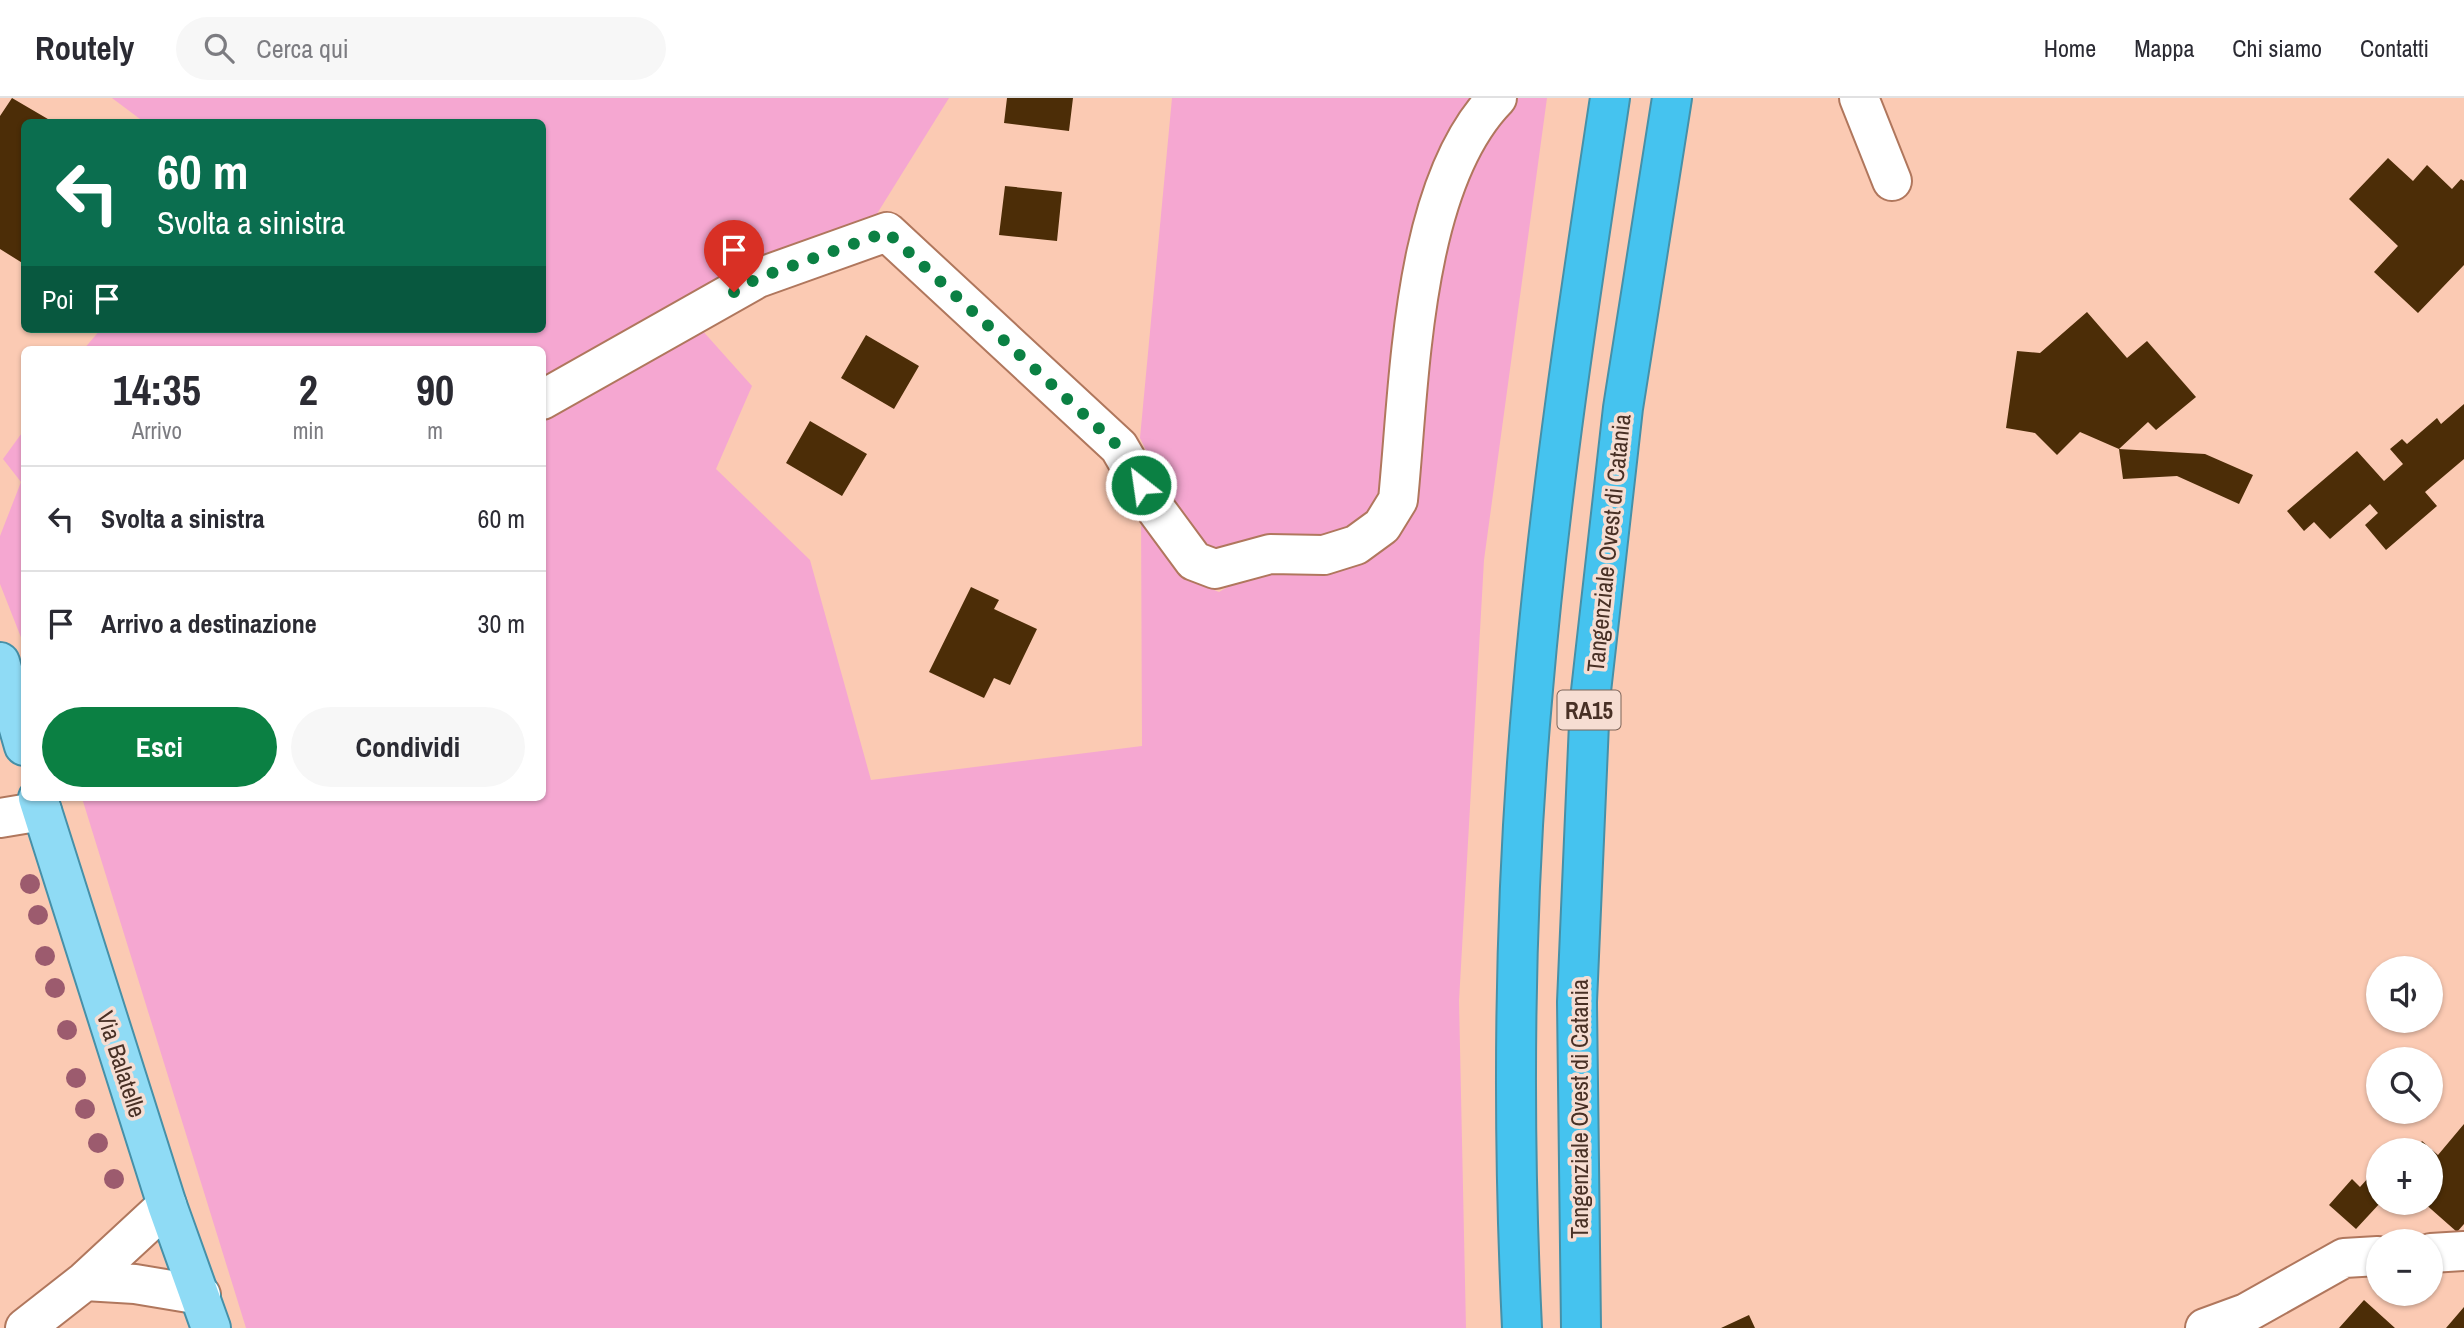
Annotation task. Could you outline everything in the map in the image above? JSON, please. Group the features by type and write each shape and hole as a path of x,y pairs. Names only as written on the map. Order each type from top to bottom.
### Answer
{"highway":[{"name":"RA15","path":"1522,1328 1516,994 1532,691 1564,398 1610,98"},
{"name":"Tangenziale Ovest di Catania","path":"1581,1328 1577,1002 1590,700 1623,408 1672,98"}],"main road":[{"path":"0,662 18,695 21,720"},
{"name":"Via Balatelle","path":"40,804 167,1205 206,1312"}],"lane":[{"path":"546,398 758,278 887,232 1119,447 1152,504 1194,561 1215,569 1270,554 1324,555 1356,545 1382,527 1398,500 1418,308 1433,224 1458,154 1484,111 1497,98"},
{"path":"1859,98 1892,181"},
{"path":"0,818 40,804"},
{"path":"26,1328 29,1322 85,1282 167,1205"},
{"path":"2443,1252 2464,1251"},
{"path":"2205,1328 2246,1313 2344,1258 2366,1257"},
{"path":"85,1282 135,1284 206,1312"}],"shaded area":[{"path":"112,98 949,98 870,225 546,386 546,346 86,346 98,333 546,333 546,119 140,119"},
{"path":"1172,98 1479,98 1380,506 1345,537 1223,551 1201,542 1167,495 1140,438"},
{"path":"1517,98 1547,98 1484,560 1459,1001 1466,1328 246,1328 83,801 546,801 546,418 701,329 752,386 716,469 810,560 871,780 1142,746 1141,510 1180,576 1219,592 1253,572 1369,553 1439,254 1462,187 1495,126"},
{"path":"21,434 21,482 3,459"},
{"path":"21,482 21,637 0,584 0,536"}],"building":[{"path":"12,98 48,119 21,119 21,262 0,249 0,116"},
{"path":"1007,98 1073,98 1069,131 1004,123"},
{"path":"2388,158 2413,181 2427,165 2452,189 2461,179 2464,181 2464,265 2418,313 2374,272 2398,246 2349,199"},
{"path":"1005,186 1062,192 1057,241 999,235"},
{"path":"2087,312 2127,358 2147,341 2196,397 2156,430 2148,422 2119,449 2080,432 2057,455 2035,433 2006,428 2017,351 2040,353"},
{"path":"866,335 919,366 894,409 841,378"},
{"path":"2464,404 2464,459 2425,492 2437,506 2386,550 2365,525 2378,513 2370,504 2330,539 2314,522 2304,531 2287,511 2357,451 2384,481 2403,464 2390,449 2402,439 2407,444 2437,418 2441,424"},
{"path":"810,421 867,454 842,496 786,463"},
{"path":"2119,449 2205,454 2253,475 2239,504 2177,476 2123,479"},
{"path":"971,587 999,600 994,609 1037,629 1010,685 994,678 984,698 929,672"},
{"path":"2464,1124 2464,1224 2457,1232 2438,1215 2443,1215 2443,1149"},
{"path":"2352,1179 2360,1187 2366,1180 2366,1215 2369,1215 2356,1229 2329,1205"},
{"path":"2364,1300 2366,1306 2371,1306 2395,1328 2339,1328"},
{"path":"2464,1307 2464,1328 2446,1328"},
{"path":"1749,1315 1755,1328 1721,1328"}],"route":[{"path":"734,292 758,278 887,232 1119,447 1141,485"}]}
